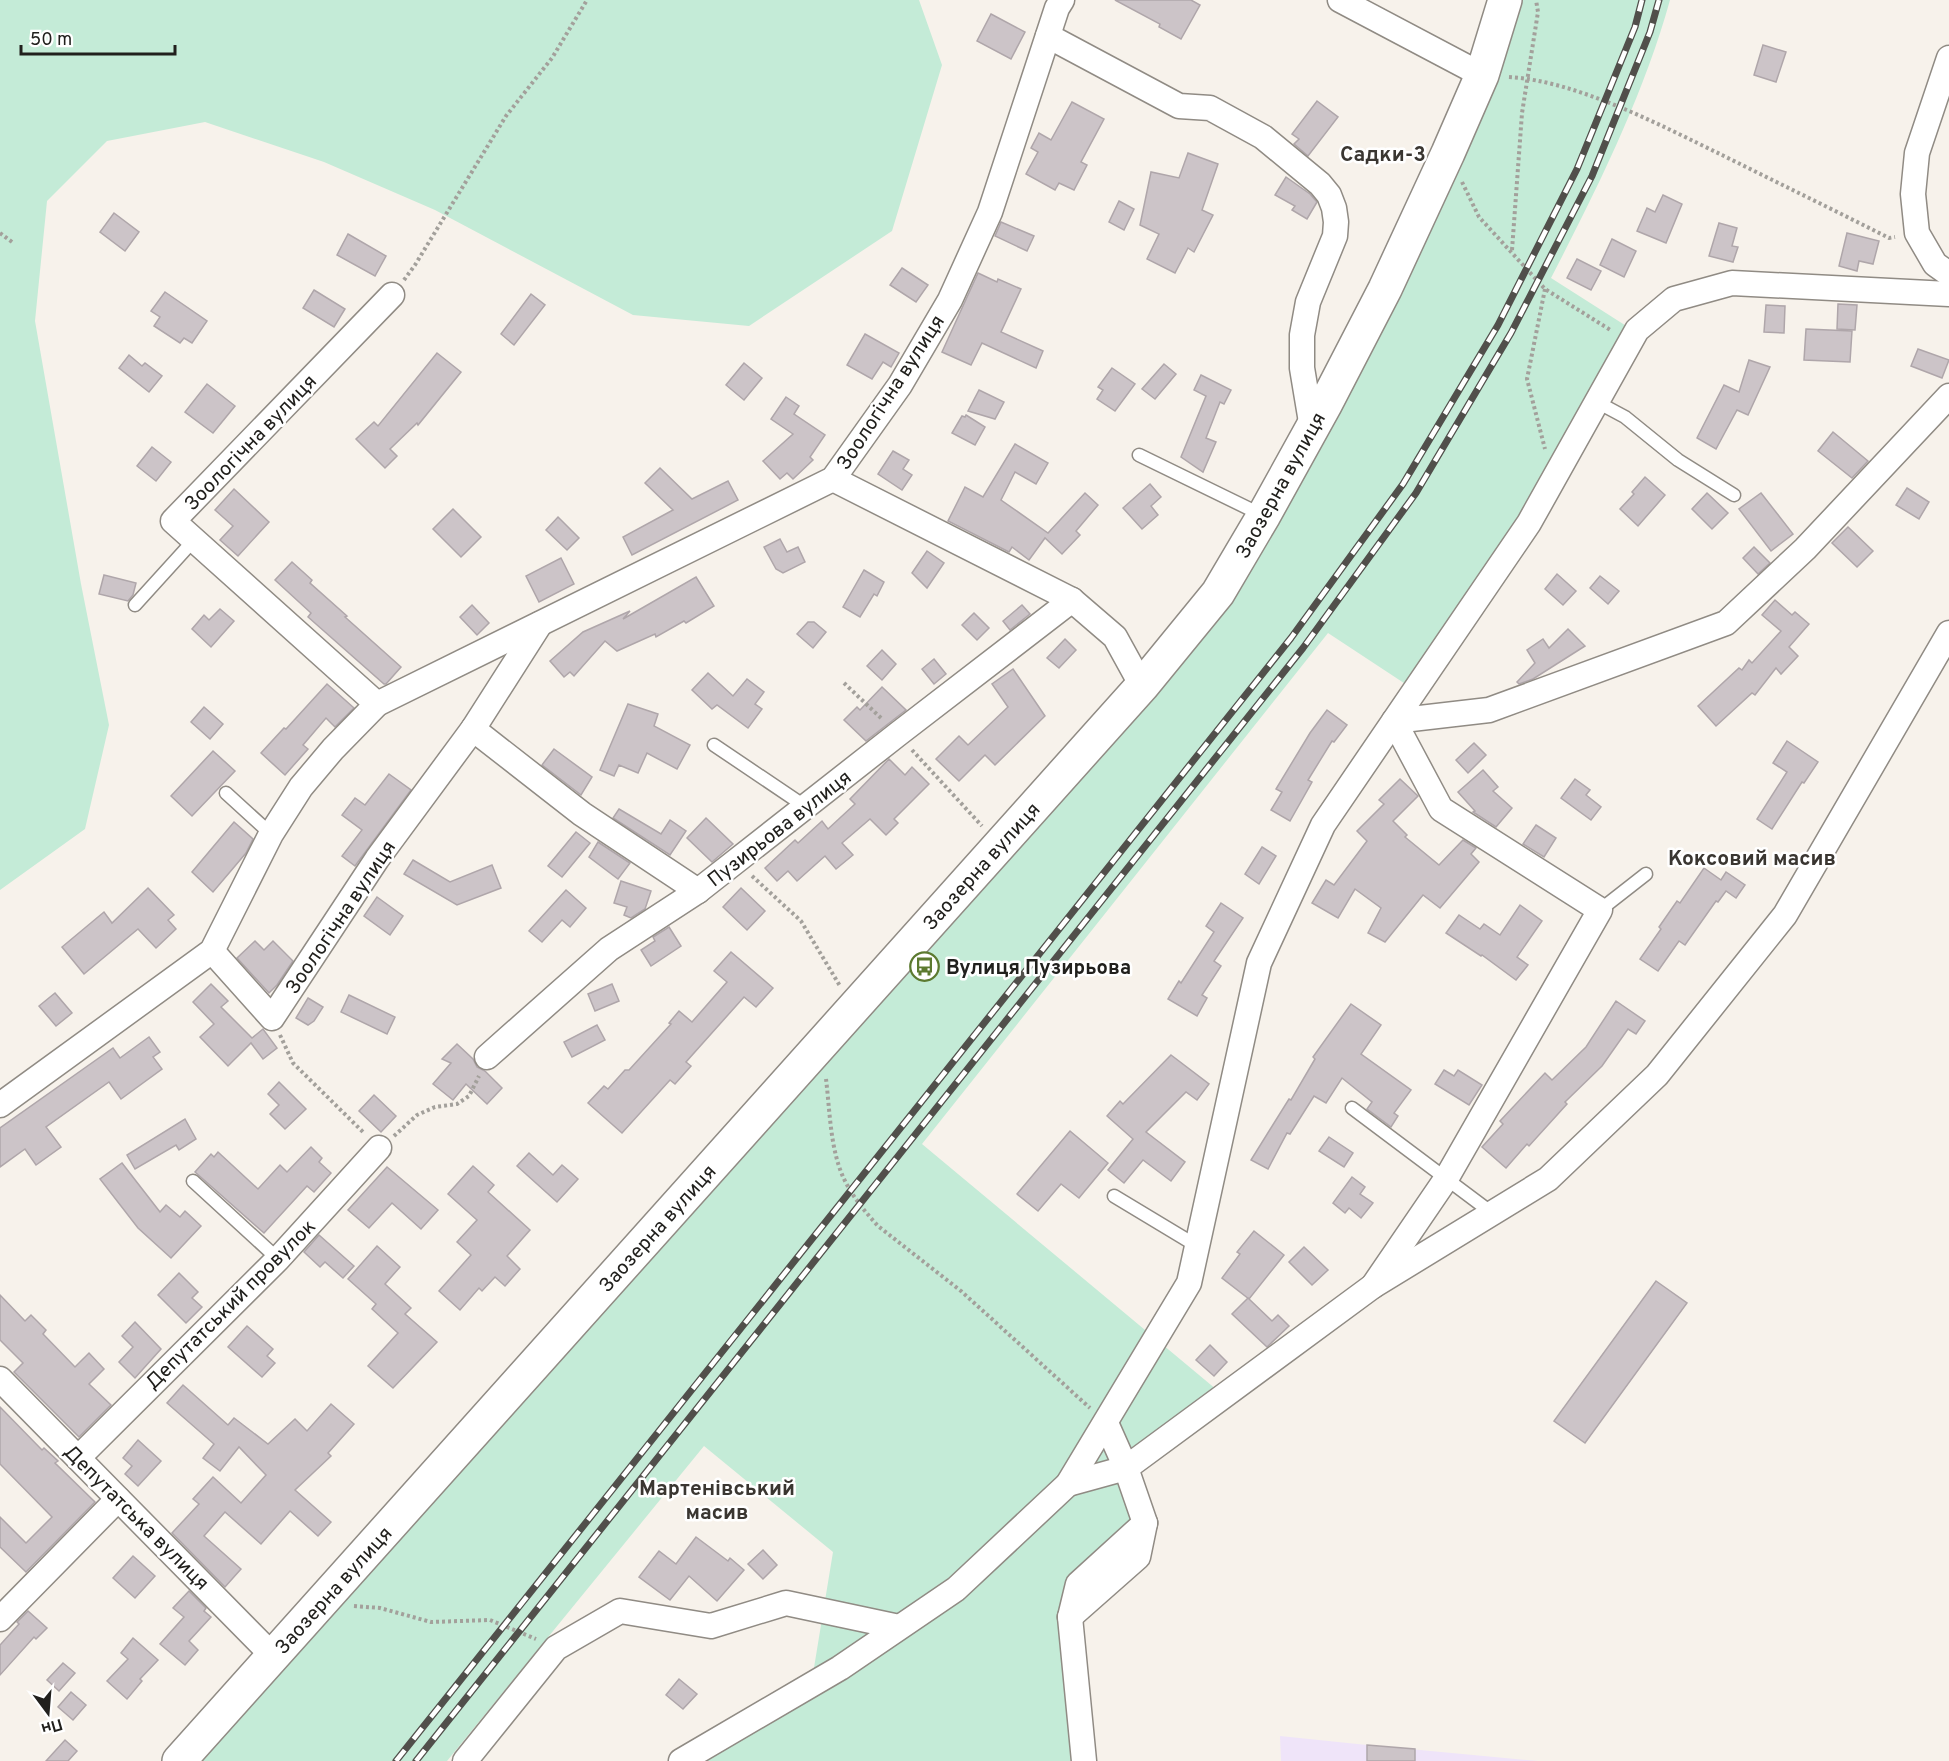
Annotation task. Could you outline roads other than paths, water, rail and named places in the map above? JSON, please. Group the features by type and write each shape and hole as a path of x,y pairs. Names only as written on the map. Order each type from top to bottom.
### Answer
{"street":[{"name":"Зоологічна вулиця","path":"0,1105 212,951 271,834 301,787 333,749 377,704 833,479 900,385 950,300 990,212 1057,8 1062,0"},
{"path":"1340,0 1482,75"},
{"name":"Заозерна вулиця","path":"179,1761 1142,686 1218,593 1264,516 1385,289 1482,75 1506,0"},
{"path":"1048,36 1179,106 1210,108 1263,137 1320,184 1329,195 1335,208 1335,236 1308,302 1302,334 1302,368 1312,428"},
{"path":"1949,58 1917,153 1913,194 1917,233 1935,264 1949,274"},
{"path":"681,1761 840,1668 956,1589 1068,1484 1189,1283 1259,963 1323,825 1528,524 1637,330 1674,299 1732,283 1949,294"},
{"name":"Зоологічна вулиця","path":"377,704 173,521 392,295"},
{"path":"1394,721 1489,710 1726,623 1805,549 1949,396"},
{"path":"833,479 1072,600 1115,637 1142,686"},
{"name":"Пузирьова вулиця","path":"487,1057 609,949 698,891 1072,600"},
{"name":"Зоологічна вулиця","path":"212,951 272,1018 377,859 473,729 540,624"},
{"path":"1068,1484 1126,1468 1373,1286 1548,1179 1657,1075 1785,915 1949,633"},
{"path":"1373,1286 1446,1179 1600,910 1441,809 1394,721"},
{"path":"473,729 582,814 698,891"},
{"name":"Депутатський провулок","path":"78,1458 278,1259 379,1148"},
{"name":"Депутатська вулиця","path":"0,1379 273,1656"},
{"path":"1084,1761 1071,1617 1138,1557 1145,1523 1126,1468 1106,1423"},
{"path":"0,1619 118,1499"},
{"path":"465,1761 556,1648 620,1611 711,1626 786,1603 899,1627"}],"lane":[{"path":"1597,402 1625,417 1678,460 1734,495"},
{"path":"1139,455 1264,516"},
{"path":"135,605 194,540"},
{"path":"714,745 806,807"},
{"path":"226,793 271,834"},
{"path":"1600,910 1646,874"},
{"path":"1352,1108 1492,1213"},
{"path":"193,1181 278,1259"},
{"path":"1114,1196 1197,1246"}],"railway":[{"path":"396,1761 1291,638 1403,484 1498,325 1577,169 1635,27 1642,0"},
{"path":"416,1761 1303,648 1416,493 1511,333 1592,176 1650,32 1659,0"}],"place":[{"name":"Вулиця Пузирьова","path":"925,967"}],"district":[{"name":"Садки-3","path":"1383,154"},
{"name":"Коксовий масив","path":"1752,858"},
{"name":"Мартенівський масив","path":"717,1500"}]}
